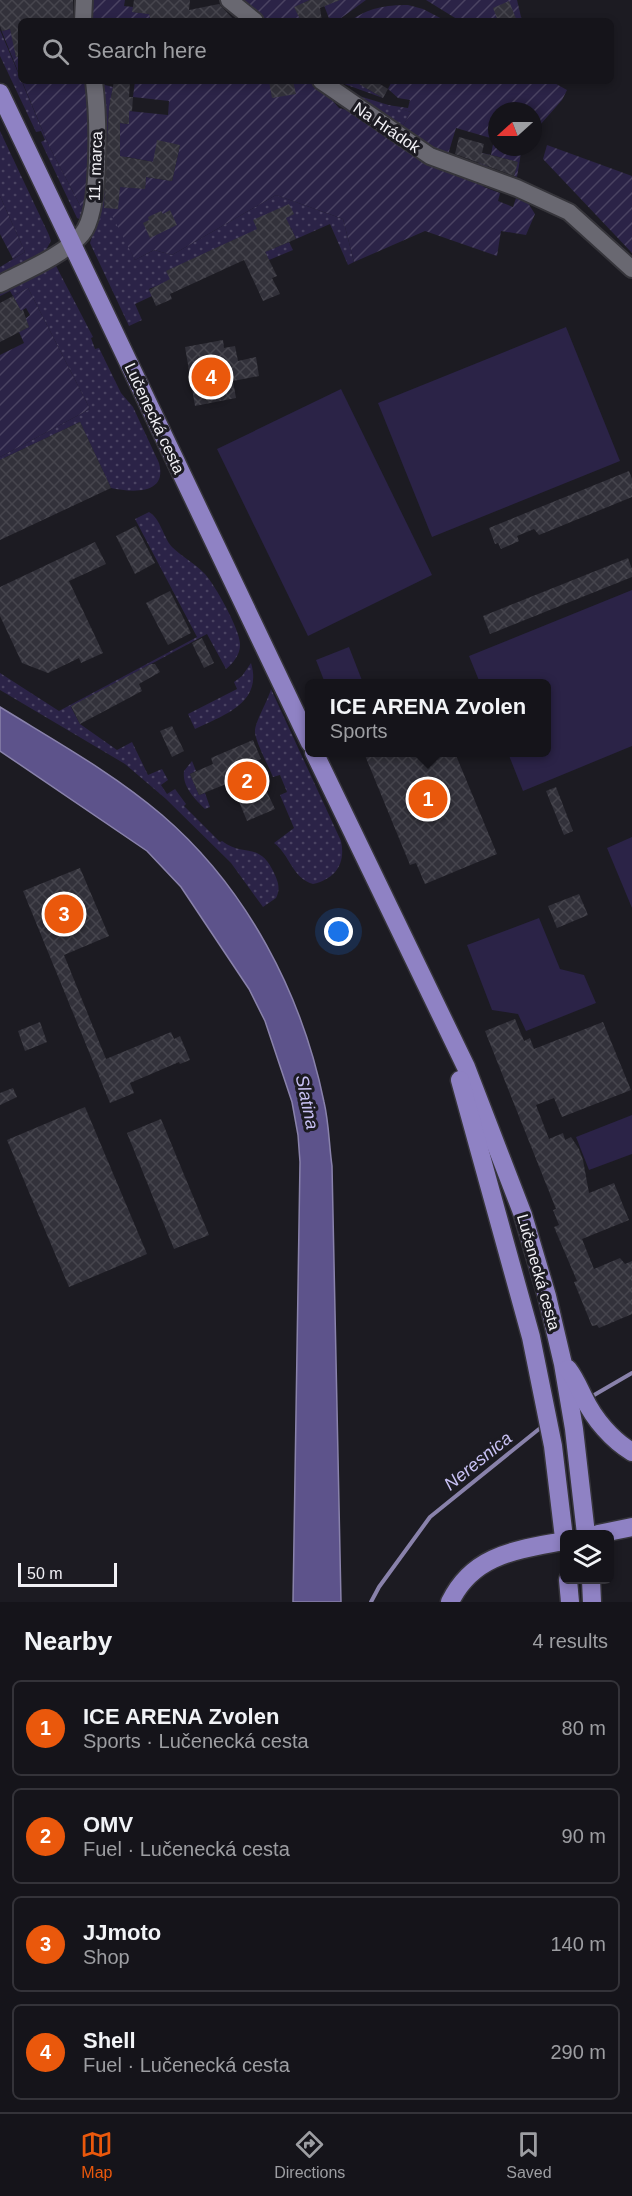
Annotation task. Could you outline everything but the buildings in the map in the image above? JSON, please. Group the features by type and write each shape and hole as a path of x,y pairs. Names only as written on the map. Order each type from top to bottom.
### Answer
{"main road":[{"name":"Lučenecká cesta","path":"0,93 305,735"},
{"name":"Lučenecká cesta","path":"316,757 466,1067 524,1215 547,1296 563,1365 572,1384 574,1429 586,1530"},
{"name":"Lučenecká cesta","path":"443,1023 520,1296 553,1446 563,1530"},
{"path":"572,1384 610,1433 632,1452"},
{"path":"614,1531 632,1527"},
{"path":"450,1602 459,1586 475,1569 500,1556 560,1540"},
{"path":"568,1584 570,1602"},
{"path":"591,1584 592,1602"}],"street":[{"path":"83,18 84,0"},
{"path":"229,0 251,18"},
{"name":"11. marca","path":"71,243 83,233 92,215 97,114 94,84"},
{"name":"Na Hrádok","path":"325,84 415,147 456,167 517,188 569,212 632,269"},
{"path":"0,284 71,243"}],"shaded area":[{"path":"93,0 125,0 124,6 133,7 133,12 150,14 151,18 91,18"},
{"path":"241,0 310,0 295,7 300,18 264,18"},
{"path":"322,0 366,0 341,18 329,18"},
{"path":"426,0 517,0 521,18 455,18"},
{"path":"408,5 423,9 440,18 355,18 377,8"},
{"path":"0,27 2,31 10,29 18,38 18,72"},
{"path":"0,30 18,73 18,84 23,84 49,146 83,211 86,207 90,144 90,112 86,84 89,84 92,110 91,175 86,210 81,220 77,218 41,142 45,140 41,131 36,132 0,56"},
{"path":"23,84 86,84 90,116 86,207 83,211 49,146"},
{"path":"102,84 104,84 113,87 109,108 107,148 101,146"},
{"path":"135,84 318,84 339,108 347,110 411,151 478,180 484,187 500,193 498,201 513,207 516,198 528,203 535,214 526,235 501,231 497,256 425,231 354,262 343,219 276,195 172,255 154,250 135,260 104,200 105,192 116,193 120,187 145,188 146,177 172,181 180,145 153,162 127,157 119,158 120,123 128,124 129,111 168,115 169,101 133,97"},
{"path":"344,84 359,84 383,98"},
{"path":"390,84 556,84 567,90 562,100 542,123 542,102 488,102 488,137 456,128 447,158 400,131 411,112 381,104 408,108 410,100 398,98 388,89"},
{"path":"343,91 411,112 400,131"},
{"path":"0,131 51,241 47,248 48,252 0,278 0,267 25,252 0,196"},
{"path":"547,145 632,176 632,253 543,159"},
{"path":"482,153 491,156 487,169 454,157 478,164"},
{"path":"101,156 107,156 104,208 110,208 135,260 154,250 172,255 276,195 343,219 354,262 348,265 330,224 296,239 291,228 262,240 267,251 289,242 293,250 269,260 255,231 167,271 171,281 149,289 152,296 135,304 142,320 129,326 90,243 101,207"},
{"path":"495,156 520,156 517,177 514,176 517,162"},
{"path":"0,196 25,252 13,259 0,234"},
{"path":"54,262 93,337 91,338 95,349 99,348 121,393 133,407 159,463 158,481 146,489 137,491 111,488 80,422 0,460 0,457 90,409 28,288 13,296 10,291 0,296 0,290"},
{"path":"28,288 90,409 0,457 0,355 24,343 19,332 29,327 25,319 30,315 26,308 21,311 13,296"},
{"path":"566,327 620,461 432,537 378,403"},
{"path":"341,389 432,575 308,636 217,449"},
{"path":"149,512 156,519 172,547 201,570 215,588 227,608 239,638 239,652 226,669 207,634 71,707 80,724 117,750 132,742 148,775 162,769 168,780 161,785 167,794 175,789 186,804 184,806 220,842 237,849 257,853 263,857 275,875 278,890 276,898 263,907 231,863 166,799 125,764 0,690 0,673 59,711 197,637 135,519"},
{"path":"632,590 632,746 523,791 510,757 551,757 551,679 478,679 469,656"},
{"path":"349,647 361,679 323,679 316,660"},
{"path":"251,663 253,677 246,698 229,713 195,729 188,714 237,689 234,682 242,676"},
{"path":"271,689 341,841 342,857 337,869 321,882 313,884 300,877 274,843 294,828 280,795 287,792 280,775 273,777 255,733"},
{"path":"192,761 196,771 190,774 199,795 205,793 210,807 205,809 190,792 185,782 184,771"},
{"path":"632,837 632,908 607,848"},
{"path":"539,918 560,969 584,975 596,1003 526,1031 518,1014 492,1010 467,945"},
{"path":"632,1115 632,1154 589,1170 576,1137"}],"water":[{"name":"Slatina","path":"0,707 124,785 162,815 192,844 220,875 245,909 267,945 301,1022 324,1102 332,1166 341,1602 293,1602 300,1162 292,1102 265,1021 249,989 181,887 147,851 0,751"}],"waterway":[{"name":"Neresnica","path":"589,1398 632,1373"},
{"name":"Neresnica","path":"371,1602 379,1587 430,1517 544,1425"}],"place":[{"name":"Shell","path":"211,377"},
{"name":"OMV","path":"247,781"},
{"name":"ICE ARENA Zvolen","path":"428,799"},
{"name":"JJmoto","path":"64,914"}]}
